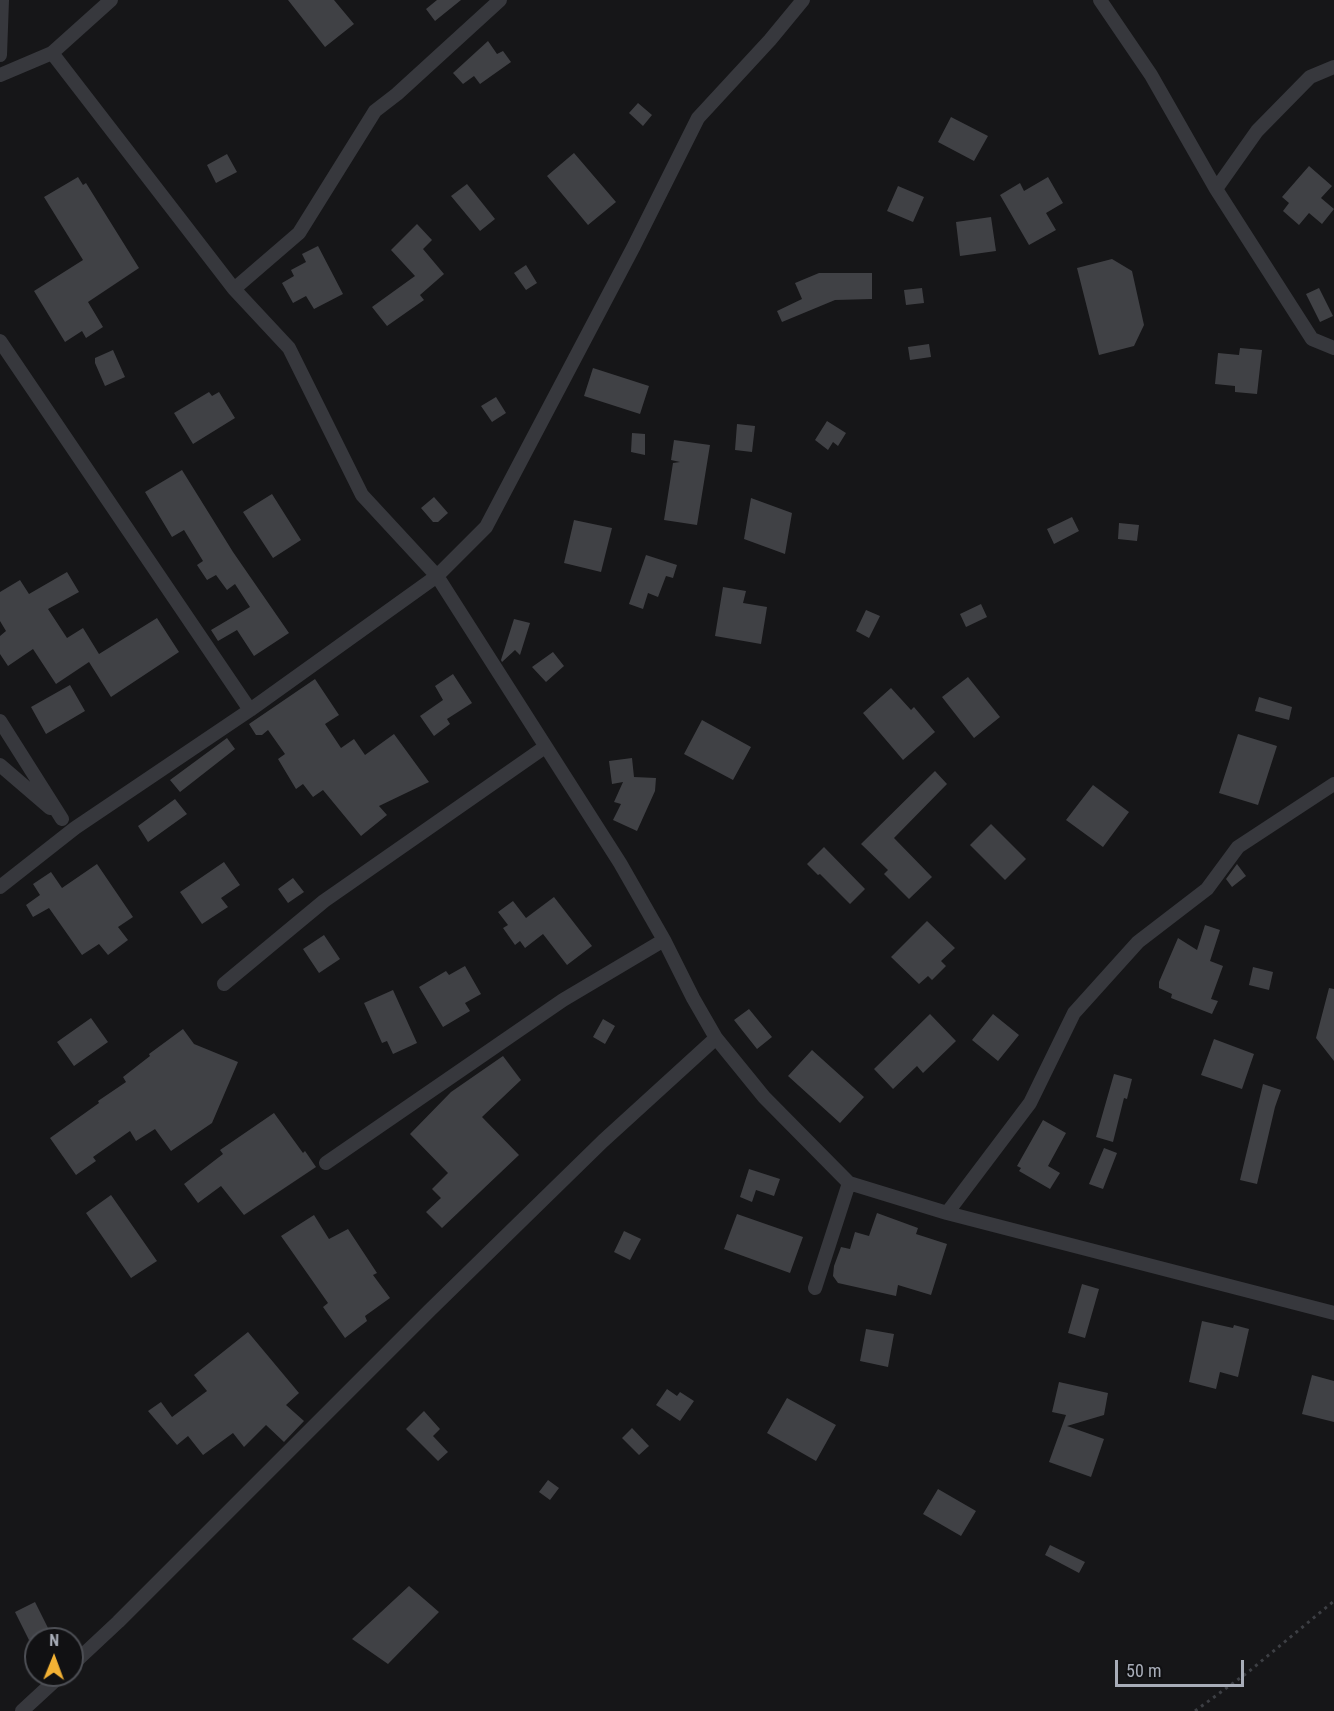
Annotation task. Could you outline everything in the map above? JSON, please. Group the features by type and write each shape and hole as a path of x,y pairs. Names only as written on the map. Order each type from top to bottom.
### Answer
{"street":[{"path":"0,56 2,0"},
{"path":"0,75 52,53 111,0"},
{"path":"234,289 299,232 375,111 397,94 500,0"},
{"path":"0,887 75,828 250,710 437,576 486,527 634,246 698,118 770,40 803,0"},
{"path":"1100,0 1151,75 1216,189 1312,339 1334,348"},
{"path":"52,53 234,289 289,348 362,495 437,576 620,863 716,1038 764,1097 849,1183 947,1213 1334,1313"},
{"path":"1216,189 1257,131 1310,77 1334,67"},
{"path":"0,341 250,710"},
{"path":"0,721 62,819"},
{"path":"224,984 324,901 545,747"},
{"path":"0,765 75,828"},
{"path":"947,1213 1030,1103 1074,1013 1138,942 1207,889 1238,847 1334,784"},
{"path":"326,1163 562,1000 664,940"},
{"path":"84,1654 594,1149 716,1038"},
{"path":"815,1288 849,1183"},
{"path":"22,1711 48,1687"}],"path":[{"path":"1195,1711 1246,1673 1334,1601"}],"building":[{"path":"288,0 334,0 354,24 325,47"},
{"path":"437,0 461,0 435,21 426,9"},
{"path":"488,41 497,54 503,51 511,62 480,84 474,76 463,84 453,73"},
{"path":"638,103 652,115 643,126 629,113"},
{"path":"951,117 988,136 974,161 938,142"},
{"path":"574,153 616,202 588,225 547,176"},
{"path":"227,154 237,172 216,183 207,165"},
{"path":"1309,166 1332,186 1321,198 1334,209 1322,224 1309,213 1299,225 1283,211 1289,203 1282,197"},
{"path":"78,177 83,185 86,183 139,268 88,302 103,327 86,338 82,331 65,342 34,291 83,260 44,197"},
{"path":"1048,177 1063,203 1046,213 1056,230 1029,245 1000,195 1020,183 1024,191"},
{"path":"467,184 495,219 480,231 451,196"},
{"path":"898,186 924,197 913,222 887,211"},
{"path":"991,217 996,251 960,256 956,222"},
{"path":"417,224 432,240 423,249 444,274 420,295 424,300 387,326 372,307 415,276 391,250"},
{"path":"318,246 343,294 314,309 306,296 293,303 282,283 294,276 291,270 306,262 302,254"},
{"path":"1112,259 1132,271 1144,325 1134,346 1099,355 1077,268"},
{"path":"526,265 537,283 526,290 514,273"},
{"path":"819,273 872,273 872,299 835,300 782,322 777,311 802,299 795,283"},
{"path":"922,288 924,303 906,305 904,290"},
{"path":"1319,288 1333,316 1320,322 1306,294"},
{"path":"929,344 931,357 910,360 908,347"},
{"path":"1240,348 1262,350 1257,394 1235,392 1235,386 1215,384 1218,353 1239,355"},
{"path":"113,350 125,377 105,386 95,358"},
{"path":"593,368 649,386 640,414 584,396"},
{"path":"209,392 212,396 219,392 235,418 193,444 174,413"},
{"path":"496,397 506,413 492,422 481,406"},
{"path":"827,421 846,433 838,446 833,442 828,450 815,440"},
{"path":"737,424 755,426 752,452 735,450"},
{"path":"632,433 645,434 645,455 631,452"},
{"path":"674,440 710,445 697,525 664,520 673,463 680,462 671,460"},
{"path":"182,470 233,552 289,633 254,656 237,630 218,641 211,630 250,607 235,584 227,590 216,575 207,580 197,565 203,561 184,530 172,537 145,492"},
{"path":"272,494 301,540 273,558 243,512"},
{"path":"434,497 448,513 438,522 433,522 421,508"},
{"path":"751,498 792,513 785,554 744,539"},
{"path":"1072,517 1079,531 1054,544 1047,529"},
{"path":"574,520 612,528 601,572 564,563"},
{"path":"1119,523 1139,525 1137,541 1118,539"},
{"path":"646,555 677,565 673,578 666,576 658,597 648,593 643,609 629,604"},
{"path":"67,572 79,592 48,609 67,638 83,628 99,654 157,618 179,652 111,697 89,662 56,684 33,649 8,666 0,654 0,636 6,631 0,621 0,592 20,580 29,594"},
{"path":"723,587 746,591 743,603 767,607 761,644 715,636"},
{"path":"981,604 987,617 966,627 960,614"},
{"path":"866,610 880,616 869,638 856,631"},
{"path":"514,619 530,623 520,655 515,650 502,662 501,660"},
{"path":"553,652 564,666 546,682 532,667"},
{"path":"453,674 472,703 447,719 450,724 434,736 420,716 443,700 435,686"},
{"path":"968,677 1000,717 974,738 942,697"},
{"path":"315,679 339,715 325,724 341,748 354,739 365,755 394,734 429,782 379,806 387,815 361,836 323,790 313,797 303,784 296,789 278,759 285,754 268,730 262,735 256,735 249,724"},
{"path":"70,685 85,711 46,734 31,707"},
{"path":"891,688 911,710 914,707 935,732 903,760 863,713"},
{"path":"1259,697 1292,707 1289,720 1255,711"},
{"path":"702,720 751,747 733,780 684,754"},
{"path":"1238,734 1277,746 1258,805 1219,793"},
{"path":"227,738 235,749 180,792 170,780"},
{"path":"632,758 634,777 656,778 655,791 637,831 613,820 621,804 614,802 623,782 612,784 609,761"},
{"path":"935,771 947,784 894,838 932,877 909,899 884,874 888,870 861,844"},
{"path":"1093,785 1129,812 1103,847 1066,820"},
{"path":"175,799 187,814 148,842 138,826"},
{"path":"991,824 1026,859 1005,880 970,845"},
{"path":"824,847 865,889 850,904 807,864"},
{"path":"224,862 240,885 221,898 228,907 202,924 180,892"},
{"path":"97,864 133,917 118,927 128,940 108,955 99,944 82,955 49,908 33,917 26,905 40,895 33,884 51,872 62,888"},
{"path":"1237,864 1246,876 1232,887 1226,879"},
{"path":"293,878 304,892 288,903 278,889"},
{"path":"554,897 592,946 567,965 543,934 525,948 520,941 515,945 503,928 508,925 498,912 513,901 526,918"},
{"path":"927,921 955,948 941,961 946,966 932,980 928,976 919,984 891,957"},
{"path":"1205,925 1220,930 1210,961 1223,966 1211,999 1218,1001 1212,1014 1171,998 1172,994 1159,988 1159,982 1178,938 1197,950"},
{"path":"324,935 340,959 319,973 303,949"},
{"path":"465,966 481,994 465,1003 470,1011 443,1027 419,987 446,971 449,975"},
{"path":"1253,967 1273,972 1269,990 1249,985"},
{"path":"1329,988 1334,989 1334,1061 1316,1038"},
{"path":"393,990 417,1043 393,1054 387,1041 382,1043 364,1003"},
{"path":"749,1009 772,1037 757,1049 734,1020"},
{"path":"930,1014 956,1041 923,1073 917,1066 893,1089 874,1069"},
{"path":"993,1014 1019,1035 998,1061 972,1040"},
{"path":"91,1018 108,1042 74,1066 57,1042"},
{"path":"603,1019 615,1026 605,1044 593,1037"},
{"path":"183,1029 194,1044 238,1062 212,1123 171,1151 155,1129 136,1141 130,1131 93,1157 96,1161 76,1175 50,1138 126,1082 123,1077"},
{"path":"1214,1039 1254,1054 1242,1089 1201,1075"},
{"path":"812,1050 864,1097 840,1123 788,1076"},
{"path":"503,1056 521,1080 482,1117 519,1155 442,1228 426,1212 441,1198 432,1189 448,1173 410,1134 451,1092"},
{"path":"1114,1074 1132,1079 1127,1099 1124,1098 1113,1142 1096,1137"},
{"path":"1263,1084 1281,1090 1257,1184 1240,1180"},
{"path":"274,1113 316,1167 244,1215 221,1186 198,1203 184,1184 223,1154 220,1150"},
{"path":"1043,1120 1066,1133 1048,1166 1060,1173 1050,1189 1019,1171 1021,1168 1017,1166"},
{"path":"1104,1148 1117,1153 1103,1189 1089,1184"},
{"path":"749,1169 780,1179 774,1196 756,1190 752,1202 740,1197"},
{"path":"111,1195 157,1261 131,1278 86,1213"},
{"path":"877,1213 918,1228 916,1234 947,1244 931,1295 898,1285 896,1296 838,1283 833,1276 841,1247 850,1249 855,1232 869,1236"},
{"path":"737,1214 803,1237 790,1273 724,1249"},
{"path":"314,1215 329,1239 348,1229 377,1273 373,1275 390,1298 365,1316 367,1321 345,1338 323,1307 328,1303 281,1236"},
{"path":"624,1231 641,1239 630,1260 614,1252"},
{"path":"1082,1284 1099,1289 1085,1338 1068,1333"},
{"path":"1202,1321 1249,1329 1238,1377 1220,1372 1216,1389 1189,1382"},
{"path":"866,1329 894,1334 888,1367 860,1361"},
{"path":"248,1332 299,1393 286,1405 304,1421 284,1442 266,1425 244,1447 233,1433 203,1455 188,1436 177,1445 148,1411 161,1402 172,1417 207,1391 194,1375"},
{"path":"1312,1375 1334,1381 1334,1422 1302,1414"},
{"path":"1059,1382 1108,1393 1104,1415 1067,1426 1104,1439 1091,1477 1049,1462 1066,1415 1052,1412"},
{"path":"667,1389 677,1396 680,1392 694,1401 680,1421 656,1405"},
{"path":"787,1398 836,1425 816,1461 767,1433"},
{"path":"424,1411 440,1429 433,1436 448,1452 438,1461 406,1429"},
{"path":"632,1428 649,1446 639,1455 622,1438"},
{"path":"548,1480 559,1488 550,1500 539,1492"},
{"path":"938,1489 976,1511 961,1536 923,1514"},
{"path":"1050,1545 1085,1562 1079,1573 1045,1555"},
{"path":"409,1586 439,1612 388,1664 352,1639"},
{"path":"35,1602 48,1627 24,1627 24,1630 15,1612"}]}
